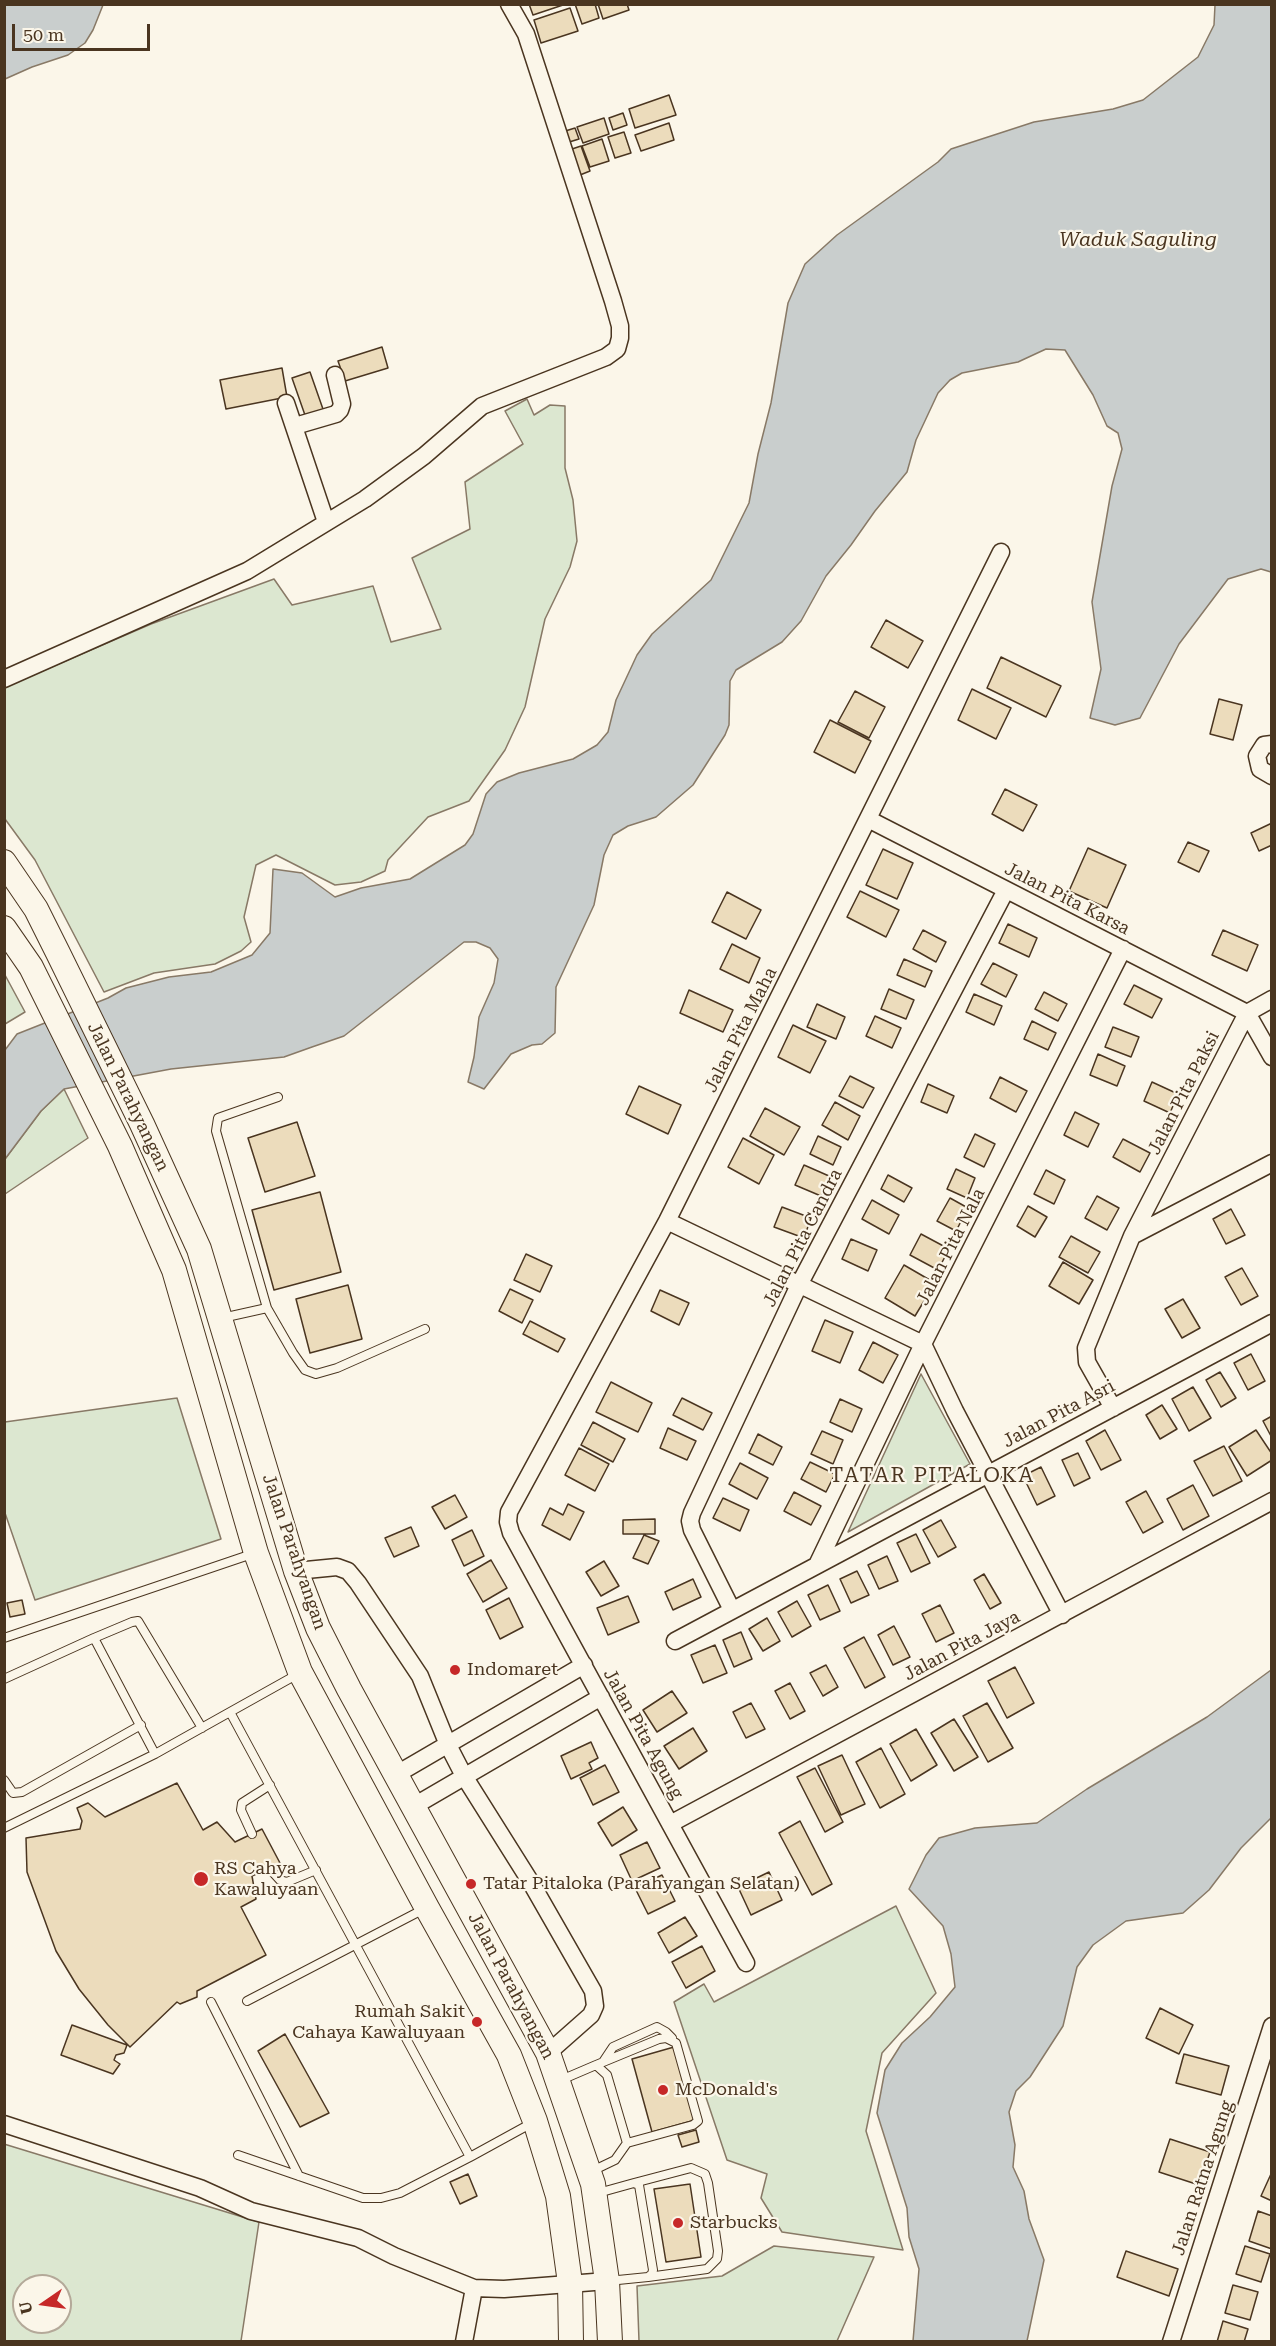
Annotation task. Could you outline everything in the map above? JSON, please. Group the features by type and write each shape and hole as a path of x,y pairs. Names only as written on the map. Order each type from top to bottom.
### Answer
{"main road":[{"name":"Jalan Parahyangan","path":"4,862 36,909 142,1124 199,1249 297,1571 318,1628 548,2053 592,2183 607,2282 610,2342"},
{"name":"Jalan Parahyangan","path":"4,928 31,967 120,1146 174,1270 255,1553 300,1672 426,1908 509,2055 535,2121 558,2196 570,2283 571,2342"},
{"path":"237,1485 269,1478"}],"street":[{"path":"4,679 247,571 365,499 424,456 482,406 606,357 617,349 620,326 613,302 526,34 509,4"},
{"path":"295,426 336,414 340,410 342,404 335,375"},
{"path":"286,403 326,522"},
{"name":"Jalan Pita Maha","path":"508,1521 509,1512 667,1221 1001,552"},
{"path":"1272,744 1264,746 1257,756 1260,769 1272,776"},
{"name":"Jalan Pita Karsa","path":"868,819 1247,1012"},
{"name":"Jalan Pita Candra","path":"732,1610 690,1521 692,1513 799,1285 1006,890"},
{"name":"Jalan Pita Nala","path":"817,1565 923,1344 1123,949"},
{"path":"1272,999 1247,1012 1272,1057"},
{"name":"Jalan Pita Paksi","path":"1113,1408 1087,1362 1086,1348 1132,1236 1247,1012"},
{"path":"1132,1236 1272,1163"},
{"path":"667,1221 923,1344 1062,1615"},
{"name":"Jalan Pita Asri","path":"675,1641 1272,1323"},
{"name":"Jalan Pita Jaya","path":"670,1824 1272,1501"},
{"name":"Jalan Pita Agung","path":"508,1521 511,1533 746,1963"},
{"path":"297,1571 337,1567 348,1571 358,1583 420,1676 448,1745 464,1776 530,1881 593,1991 595,2006 591,2015 548,2053"},
{"path":"397,1774 584,1665"},
{"path":"414,1806 601,1696"},
{"name":"Jalan Ratna Agung","path":"1171,2342 1272,2026"},
{"path":"4,2124 200,2188 251,2211 358,2238 394,2256 474,2288 504,2289 607,2282"},
{"path":"464,2342 474,2288"}],"lane":[{"path":"278,1097 218,1118 216,1131 267,1308 305,1370 316,1374 337,1368 425,1329"},
{"path":"221,1318 267,1308"},
{"path":"5,1636 255,1553"},
{"path":"4,1679 94,1638 132,1622 138,1622 202,1728"},
{"path":"94,1638 155,1754"},
{"path":"4,1828 155,1754 300,1672"},
{"path":"230,1712 470,2157"},
{"path":"4,1780 13,1793 22,1792 141,1725"},
{"path":"252,1834 241,1810 242,1803 270,1785"},
{"path":"269,1868 280,1880 287,1882 316,1870"},
{"path":"247,2001 426,1908"},
{"path":"211,2002 299,2176"},
{"path":"558,2081 659,2039 666,2038 676,2043 698,2121 693,2125 627,2143 615,2160 592,2183"},
{"path":"600,2064 607,2075 627,2143"},
{"path":"238,2155 363,2198 381,2198 400,2193 535,2121"},
{"path":"592,2183 634,2183 691,2168 705,2174 708,2182 718,2251 717,2259 707,2268 607,2282"},
{"path":"634,2183 641,2188 653,2270 648,2277"}],"green space":[{"path":"527,399 534,415 550,405 565,406 565,468 573,500 577,541 570,567 545,619 525,707 505,750 469,801 428,817 388,860 385,871 361,882 335,885 276,855 256,865 244,917 251,942 241,951 215,964 154,973 104,992 35,860 5,819 5,687 151,624 274,579 292,605 373,586 391,642 441,629 412,558 470,529 465,482 523,444 505,411"},
{"path":"5,975 25,1012 4,1024"},
{"path":"64,1089 88,1138 5,1194 5,1159 41,1111"},
{"path":"921,1374 970,1464 848,1532"},
{"path":"177,1398 221,1539 35,1600 5,1513 5,1422"},
{"path":"896,1906 936,1993 882,2053 866,2131 903,2250 782,2232 761,2198 767,2174 727,2160 674,2002 704,1984 714,2002"},
{"path":"4,2144 259,2222 241,2341 5,2341"},
{"path":"774,2246 874,2257 837,2341 639,2341 637,2286 722,2276"}],"water":[{"path":"5,4 103,5 85,43 68,55 5,79"},
{"name":"Waduk Saguling","path":"1215,5 1271,5 1271,572 1261,569 1228,579 1179,644 1140,718 1115,725 1090,718 1101,669 1092,602 1112,486 1122,449 1118,433 1107,426 1093,395 1065,350 1046,349 1018,362 962,373 950,380 938,393 916,440 907,472 826,576 801,621 782,642 736,670 730,681 729,725 693,785 656,817 628,826 613,835 604,855 594,905 556,987 555,1033 542,1044 532,1045 511,1054 484,1089 468,1082 479,1017 494,983 498,959 490,948 476,942 464,942 344,1036 284,1057 171,1069 64,1089 41,1111 5,1159 5,1050 17,1034 108,998 126,988 169,977 211,972 252,955 270,933 273,869 302,873 335,897 361,888 410,879 465,845 473,834 486,794 497,782 519,773 573,759 597,745 608,732 616,700 637,655 652,634 711,580 749,503 771,403 788,303 805,264 837,235 938,162 951,149 1034,122 1113,109 1143,100 1198,57 1214,25"},
{"path":"1271,1670 1271,1818 1241,1848 1209,1890 1183,1913 1126,1921 1093,1945 1077,1967 1063,2026 1030,2077 1016,2091 1009,2112 1015,2145 1013,2167 1024,2191 1029,2219 1044,2260 1027,2341 913,2341 919,2269 909,2237 907,2208 877,2113 885,2070 902,2043 930,2017 955,1987 951,1954 943,1926 909,1889 926,1855 939,1838 975,1828 1037,1823 1087,1789 1207,1717"}],"building":[{"path":"529,4 566,4 533,15"},
{"path":"575,4 595,4 599,18 582,24"},
{"path":"598,4 627,4 629,10 603,19"},
{"path":"570,8 578,31 541,43 534,20"},
{"path":"669,95 676,115 635,128 629,109"},
{"path":"623,113 627,125 613,130 609,118"},
{"path":"604,118 609,134 583,143 577,127"},
{"path":"669,123 674,140 641,151 635,135"},
{"path":"575,128 579,139 566,143 562,132"},
{"path":"624,132 631,153 615,158 608,137"},
{"path":"602,139 609,161 590,167 582,146"},
{"path":"581,146 590,171 575,177 566,151"},
{"path":"382,347 388,368 345,381 338,361"},
{"path":"282,368 287,397 226,409 220,380"},
{"path":"310,372 324,412 306,418 292,378"},
{"path":"886,620 923,641 908,668 871,647"},
{"path":"1001,657 1061,686 1046,717 987,688"},
{"path":"972,689 1011,708 996,739 958,720"},
{"path":"855,691 885,707 869,738 838,722"},
{"path":"1219,699 1242,705 1233,740 1210,734"},
{"path":"830,720 871,741 855,773 814,752"},
{"path":"1005,789 1037,805 1023,831 992,814"},
{"path":"1272,823 1272,845 1259,851 1251,833"},
{"path":"1188,842 1209,851 1199,872 1178,862"},
{"path":"1088,848 1126,865 1107,908 1069,891"},
{"path":"883,849 913,863 897,899 866,885"},
{"path":"860,891 899,910 886,937 847,917"},
{"path":"727,892 761,910 746,939 712,922"},
{"path":"1008,924 1037,938 1029,957 999,943"},
{"path":"923,930 946,942 936,962 913,949"},
{"path":"1223,930 1258,945 1247,971 1212,955"},
{"path":"732,944 760,958 749,983 720,969"},
{"path":"904,959 932,971 925,987 897,975"},
{"path":"993,963 1017,975 1006,997 981,984"},
{"path":"1134,985 1162,999 1152,1018 1124,1004"},
{"path":"889,989 914,1000 906,1019 881,1009"},
{"path":"689,990 733,1010 723,1032 680,1013"},
{"path":"1044,992 1067,1004 1058,1021 1035,1009"},
{"path":"974,994 1002,1006 994,1025 966,1012"},
{"path":"817,1004 845,1017 836,1039 807,1027"},
{"path":"875,1016 901,1028 892,1048 866,1036"},
{"path":"1032,1021 1056,1033 1048,1050 1024,1039"},
{"path":"793,1025 826,1041 810,1073 778,1057"},
{"path":"1113,1027 1139,1037 1131,1057 1105,1047"},
{"path":"1098,1054 1125,1066 1117,1086 1090,1075"},
{"path":"850,1076 874,1088 863,1108 839,1096"},
{"path":"1000,1077 1027,1091 1016,1112 990,1098"},
{"path":"1152,1082 1178,1094 1170,1113 1144,1101"},
{"path":"928,1084 954,1096 947,1113 921,1102"},
{"path":"639,1086 681,1105 668,1134 626,1114"},
{"path":"835,1102 860,1116 848,1140 822,1125"},
{"path":"765,1108 800,1127 784,1155 750,1136"},
{"path":"1075,1112 1099,1124 1088,1147 1064,1135"},
{"path":"297,1122 315,1176 265,1192 248,1138"},
{"path":"975,1134 995,1144 984,1167 964,1157"},
{"path":"818,1136 841,1147 833,1165 810,1154"},
{"path":"743,1138 774,1155 759,1184 728,1167"},
{"path":"1123,1139 1150,1153 1140,1172 1113,1157"},
{"path":"804,1165 829,1176 821,1196 795,1185"},
{"path":"956,1169 975,1178 967,1198 947,1189"},
{"path":"1046,1170 1065,1180 1054,1204 1034,1194"},
{"path":"888,1175 912,1188 904,1202 881,1189"},
{"path":"320,1192 341,1272 274,1290 252,1210"},
{"path":"1097,1196 1119,1208 1107,1230 1085,1218"},
{"path":"950,1198 968,1208 956,1231 937,1221"},
{"path":"872,1200 899,1215 889,1234 862,1219"},
{"path":"1028,1206 1047,1217 1035,1237 1017,1226"},
{"path":"782,1207 811,1218 804,1238 774,1227"},
{"path":"1231,1209 1245,1235 1226,1244 1213,1219"},
{"path":"921,1234 949,1249 938,1270 910,1255"},
{"path":"1071,1236 1100,1252 1088,1273 1059,1257"},
{"path":"851,1239 877,1250 868,1271 842,1259"},
{"path":"526,1254 552,1266 540,1292 514,1280"},
{"path":"1063,1262 1093,1280 1079,1304 1049,1286"},
{"path":"904,1265 935,1283 915,1316 885,1298"},
{"path":"1242,1268 1258,1296 1241,1305 1225,1277"},
{"path":"348,1285 362,1339 310,1353 296,1299"},
{"path":"510,1289 533,1300 522,1323 499,1311"},
{"path":"660,1290 689,1303 679,1325 651,1311"},
{"path":"1183,1299 1200,1328 1182,1338 1165,1309"},
{"path":"825,1320 853,1332 840,1363 812,1351"},
{"path":"530,1321 565,1339 558,1352 523,1334"},
{"path":"873,1342 898,1355 883,1383 859,1370"},
{"path":"1251,1354 1265,1381 1248,1390 1234,1363"},
{"path":"1220,1372 1236,1398 1221,1407 1206,1380"},
{"path":"611,1382 652,1403 638,1432 596,1412"},
{"path":"1193,1387 1211,1418 1189,1431 1172,1399"},
{"path":"682,1398 712,1413 703,1430 673,1415"},
{"path":"840,1399 862,1409 852,1432 830,1422"},
{"path":"1162,1405 1177,1429 1160,1439 1146,1415"},
{"path":"1272,1416 1272,1438 1263,1421"},
{"path":"593,1422 625,1439 613,1462 581,1445"},
{"path":"668,1428 696,1441 687,1460 660,1448"},
{"path":"1105,1430 1121,1460 1101,1470 1086,1441"},
{"path":"1256,1430 1272,1454 1272,1460 1247,1476 1229,1447"},
{"path":"822,1431 843,1440 833,1464 811,1454"},
{"path":"758,1434 782,1447 773,1465 749,1453"},
{"path":"1224,1446 1242,1481 1213,1496 1194,1461"},
{"path":"579,1448 609,1464 595,1491 565,1475"},
{"path":"1078,1453 1090,1478 1074,1486 1062,1460"},
{"path":"810,1462 835,1474 826,1492 801,1479"},
{"path":"740,1463 768,1478 757,1499 729,1484"},
{"path":"1041,1467 1055,1496 1037,1505 1023,1476"},
{"path":"1193,1485 1209,1516 1183,1530 1167,1499"},
{"path":"1146,1491 1163,1522 1143,1533 1126,1502"},
{"path":"794,1492 821,1506 811,1525 784,1511"},
{"path":"455,1495 467,1517 445,1529 432,1507"},
{"path":"723,1498 749,1510 740,1531 713,1518"},
{"path":"568,1504 584,1512 570,1540 542,1525 550,1508 563,1515"},
{"path":"655,1519 655,1534 623,1534 623,1520"},
{"path":"941,1520 956,1547 938,1557 923,1530"},
{"path":"411,1527 419,1546 394,1557 385,1538"},
{"path":"472,1530 484,1556 464,1566 452,1540"},
{"path":"916,1534 930,1563 911,1572 897,1543"},
{"path":"644,1535 659,1541 648,1564 633,1558"},
{"path":"887,1556 898,1581 879,1589 868,1565"},
{"path":"491,1560 507,1588 483,1602 467,1574"},
{"path":"604,1561 619,1586 601,1596 586,1572"},
{"path":"857,1571 869,1595 851,1603 840,1579"},
{"path":"984,1574 1001,1603 990,1609 974,1580"},
{"path":"693,1579 701,1597 673,1610 665,1592"},
{"path":"828,1585 840,1611 820,1620 808,1595"},
{"path":"628,1596 639,1622 608,1635 597,1608"},
{"path":"509,1598 523,1627 500,1639 486,1610"},
{"path":"22,1600 25,1614 10,1617 7,1603"},
{"path":"797,1601 811,1626 792,1637 778,1612"},
{"path":"940,1605 954,1633 936,1642 922,1614"},
{"path":"767,1618 780,1641 763,1651 749,1629"},
{"path":"894,1626 910,1657 893,1665 878,1635"},
{"path":"741,1632 752,1659 734,1667 723,1640"},
{"path":"864,1637 885,1677 865,1688 844,1648"},
{"path":"715,1645 727,1673 703,1683 691,1655"},
{"path":"826,1665 838,1687 823,1696 810,1673"},
{"path":"1015,1667 1034,1703 1007,1718 988,1681"},
{"path":"790,1683 805,1711 790,1719 775,1691"},
{"path":"672,1691 687,1713 657,1732 643,1710"},
{"path":"751,1703 765,1729 746,1738 733,1712"},
{"path":"987,1703 1013,1748 988,1762 963,1716"},
{"path":"954,1719 978,1757 954,1771 931,1733"},
{"path":"693,1728 707,1751 679,1769 664,1746"},
{"path":"916,1729 937,1765 911,1781 890,1744"},
{"path":"591,1742 598,1758 589,1763 592,1769 571,1779 561,1756"},
{"path":"881,1748 905,1794 880,1808 856,1762"},
{"path":"842,1755 865,1804 841,1815 818,1766"},
{"path":"605,1765 619,1792 593,1805 580,1778"},
{"path":"815,1768 843,1822 825,1832 797,1777"},
{"path":"177,1783 203,1830 217,1822 235,1842 262,1829 280,1863 252,1876 256,1899 241,1907 266,1955 197,1991 197,1997 180,2004 177,2002 130,2047 108,2025 79,1989 56,1951 27,1872 26,1838 80,1829 82,1821 77,1808 88,1803 105,1817"},
{"path":"623,1807 637,1830 612,1846 598,1823"},
{"path":"800,1821 832,1884 812,1895 779,1833"},
{"path":"647,1842 660,1868 632,1881 620,1855"},
{"path":"769,1872 782,1900 751,1915 738,1887"},
{"path":"662,1875 675,1901 648,1914 635,1888"},
{"path":"685,1917 697,1936 669,1953 658,1933"},
{"path":"702,1946 715,1971 686,1988 672,1962"},
{"path":"1160,2008 1193,2025 1179,2054 1146,2038"},
{"path":"72,2025 127,2045 124,2053 116,2055 114,2060 120,2064 113,2074 61,2055"},
{"path":"285,2034 329,2113 300,2127 258,2051"},
{"name":"McDonald's","path":"674,2047 695,2120 652,2132 632,2059"},
{"path":"1184,2054 1229,2066 1221,2095 1176,2083"},
{"path":"696,2130 699,2142 682,2147 678,2135"},
{"path":"1170,2139 1210,2152 1199,2185 1159,2172"},
{"path":"468,2174 477,2196 460,2204 450,2182"},
{"path":"1272,2174 1272,2201 1261,2196"},
{"name":"Starbucks","path":"690,2184 701,2257 666,2262 654,2189"},
{"path":"1258,2211 1272,2216 1272,2249 1249,2241"},
{"path":"1245,2246 1270,2254 1261,2282 1236,2274"},
{"path":"1126,2251 1178,2269 1169,2296 1117,2277"},
{"path":"1233,2285 1258,2292 1250,2320 1225,2313"},
{"path":"1223,2321 1248,2329 1244,2342 1217,2342"}],"place":[{"name":"Indomaret","path":"455,1670"},
{"name":"RS Cahya Kawaluyaan","path":"201,1879"},
{"name":"Tatar Pitaloka (Parahyangan Selatan)","path":"471,1884"},
{"name":"Rumah Sakit Cahaya Kawaluyaan","path":"477,2022"},
{"name":"McDonald's","path":"663,2090"},
{"name":"Starbucks","path":"678,2223"}],"district":[{"name":"TATAR PITALOKA","path":"932,1476"}]}
